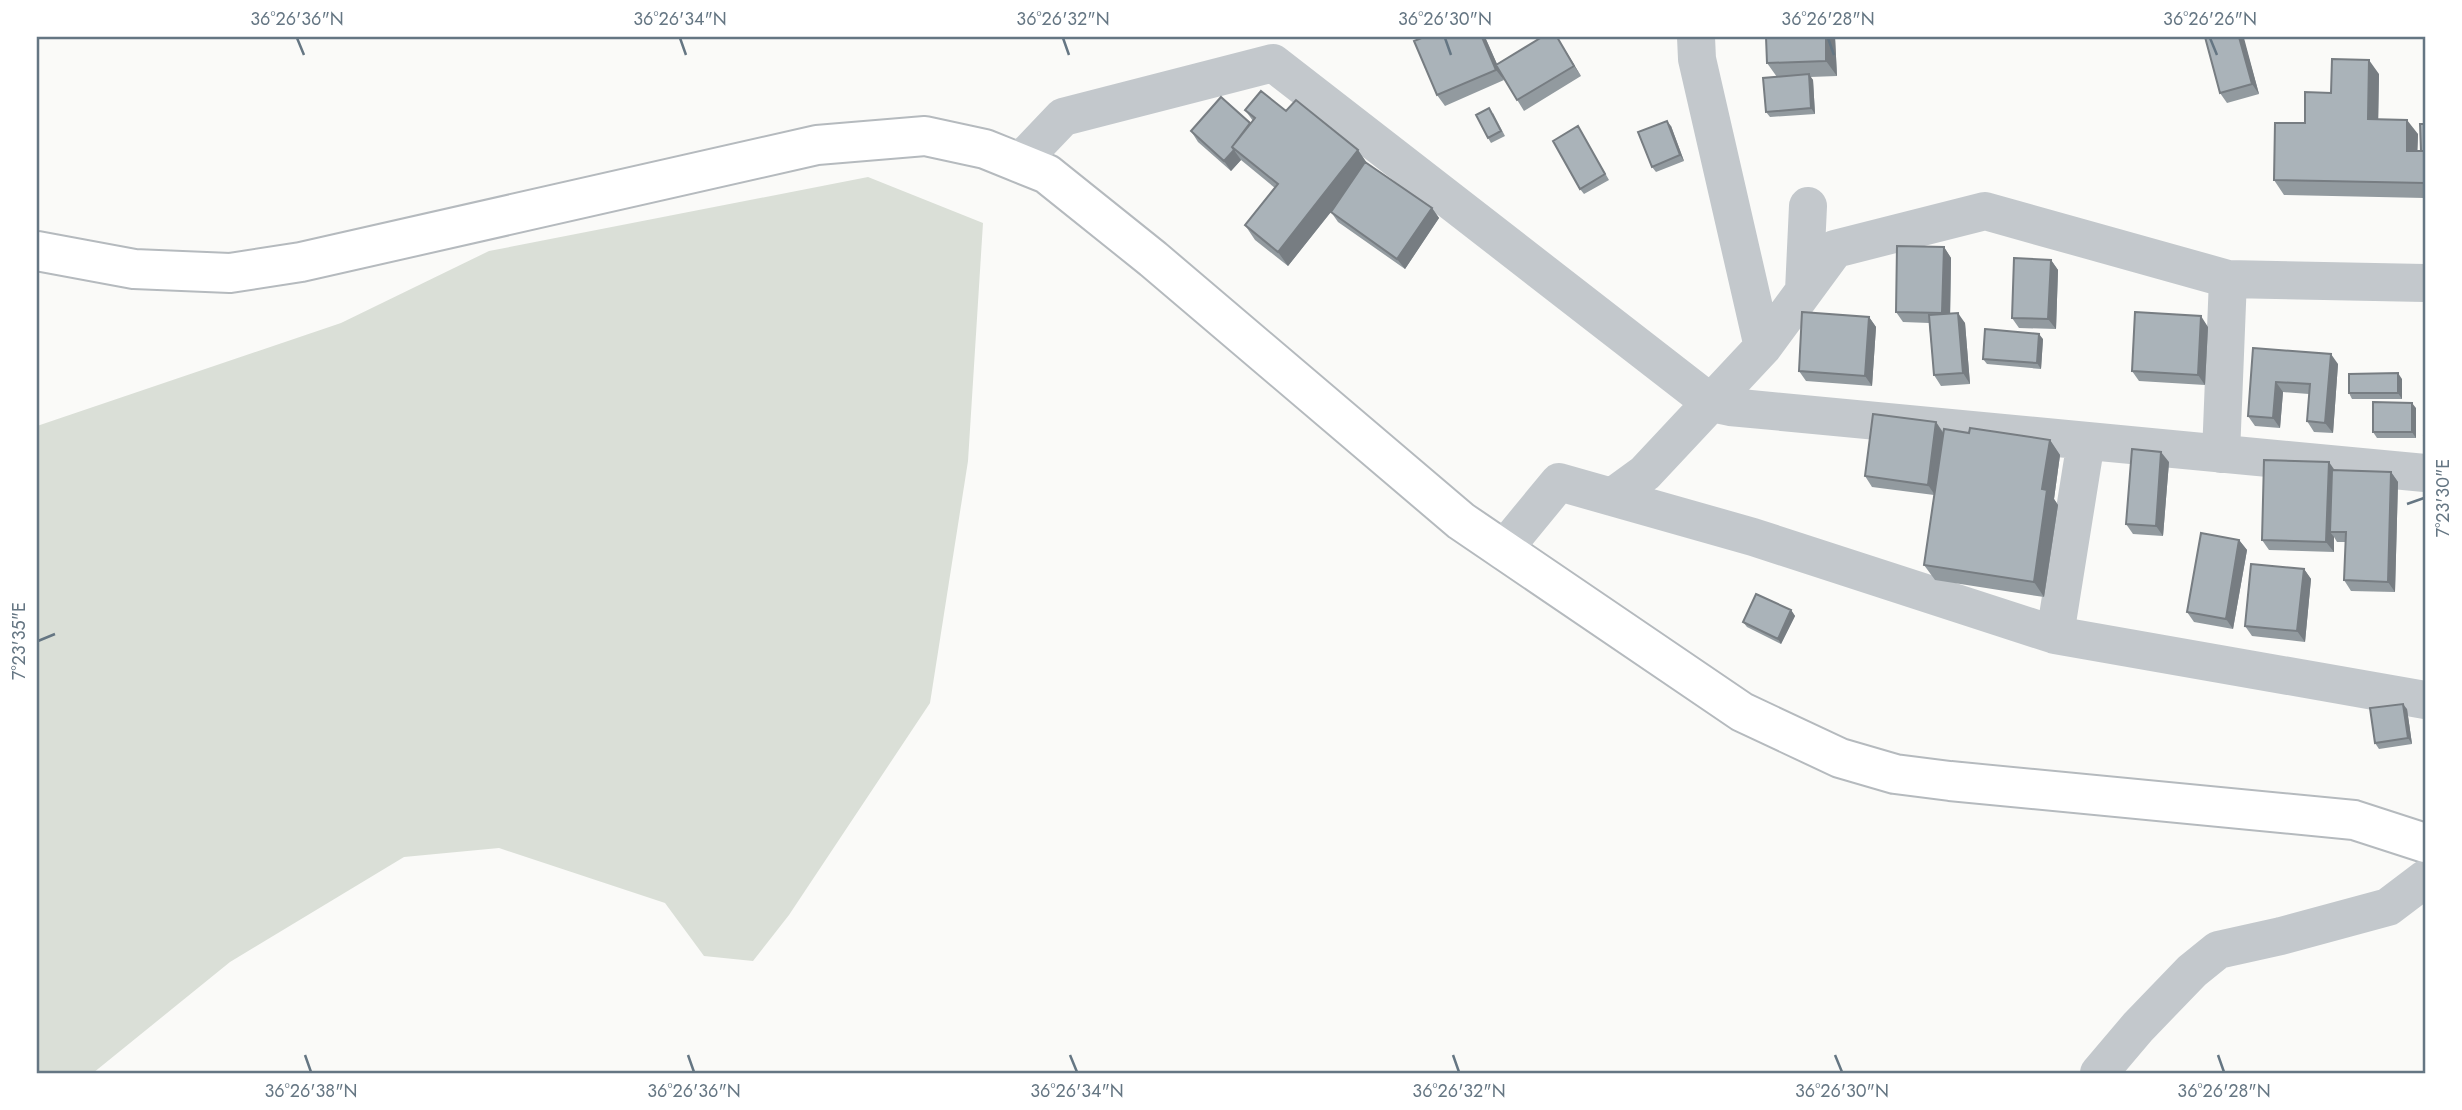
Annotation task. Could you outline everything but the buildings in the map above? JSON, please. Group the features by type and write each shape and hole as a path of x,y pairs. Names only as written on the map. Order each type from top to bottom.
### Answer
{"main road":[{"path":"37,251 134,270 230,273 301,262 817,145 925,136 985,149 1047,174 1153,258 1461,521 1742,712 1840,758 1895,774 2354,820 2425,843"}],"street":[{"path":"1696,37 1697,59 1763,347"},
{"path":"1019,163 1063,117 1273,63 1711,403 2425,473"},
{"path":"1804,291 1808,206"},
{"path":"1612,497 1646,473 1763,347 1835,250 1985,211 2228,279 2425,284"},
{"path":"2221,454 2228,279"},
{"path":"2055,635 2086,441"},
{"path":"1503,550 1559,482 1754,537 2055,635 2425,700"},
{"path":"2099,1073 2138,1027 2192,971 2218,950 2388,907 2425,879"}],"shaded area":[{"path":"868,177 983,223 968,461 930,703 789,915 753,961 704,956 665,903 499,848 404,857 230,962 93,1073 37,1073 37,426 341,323 489,251"}]}
